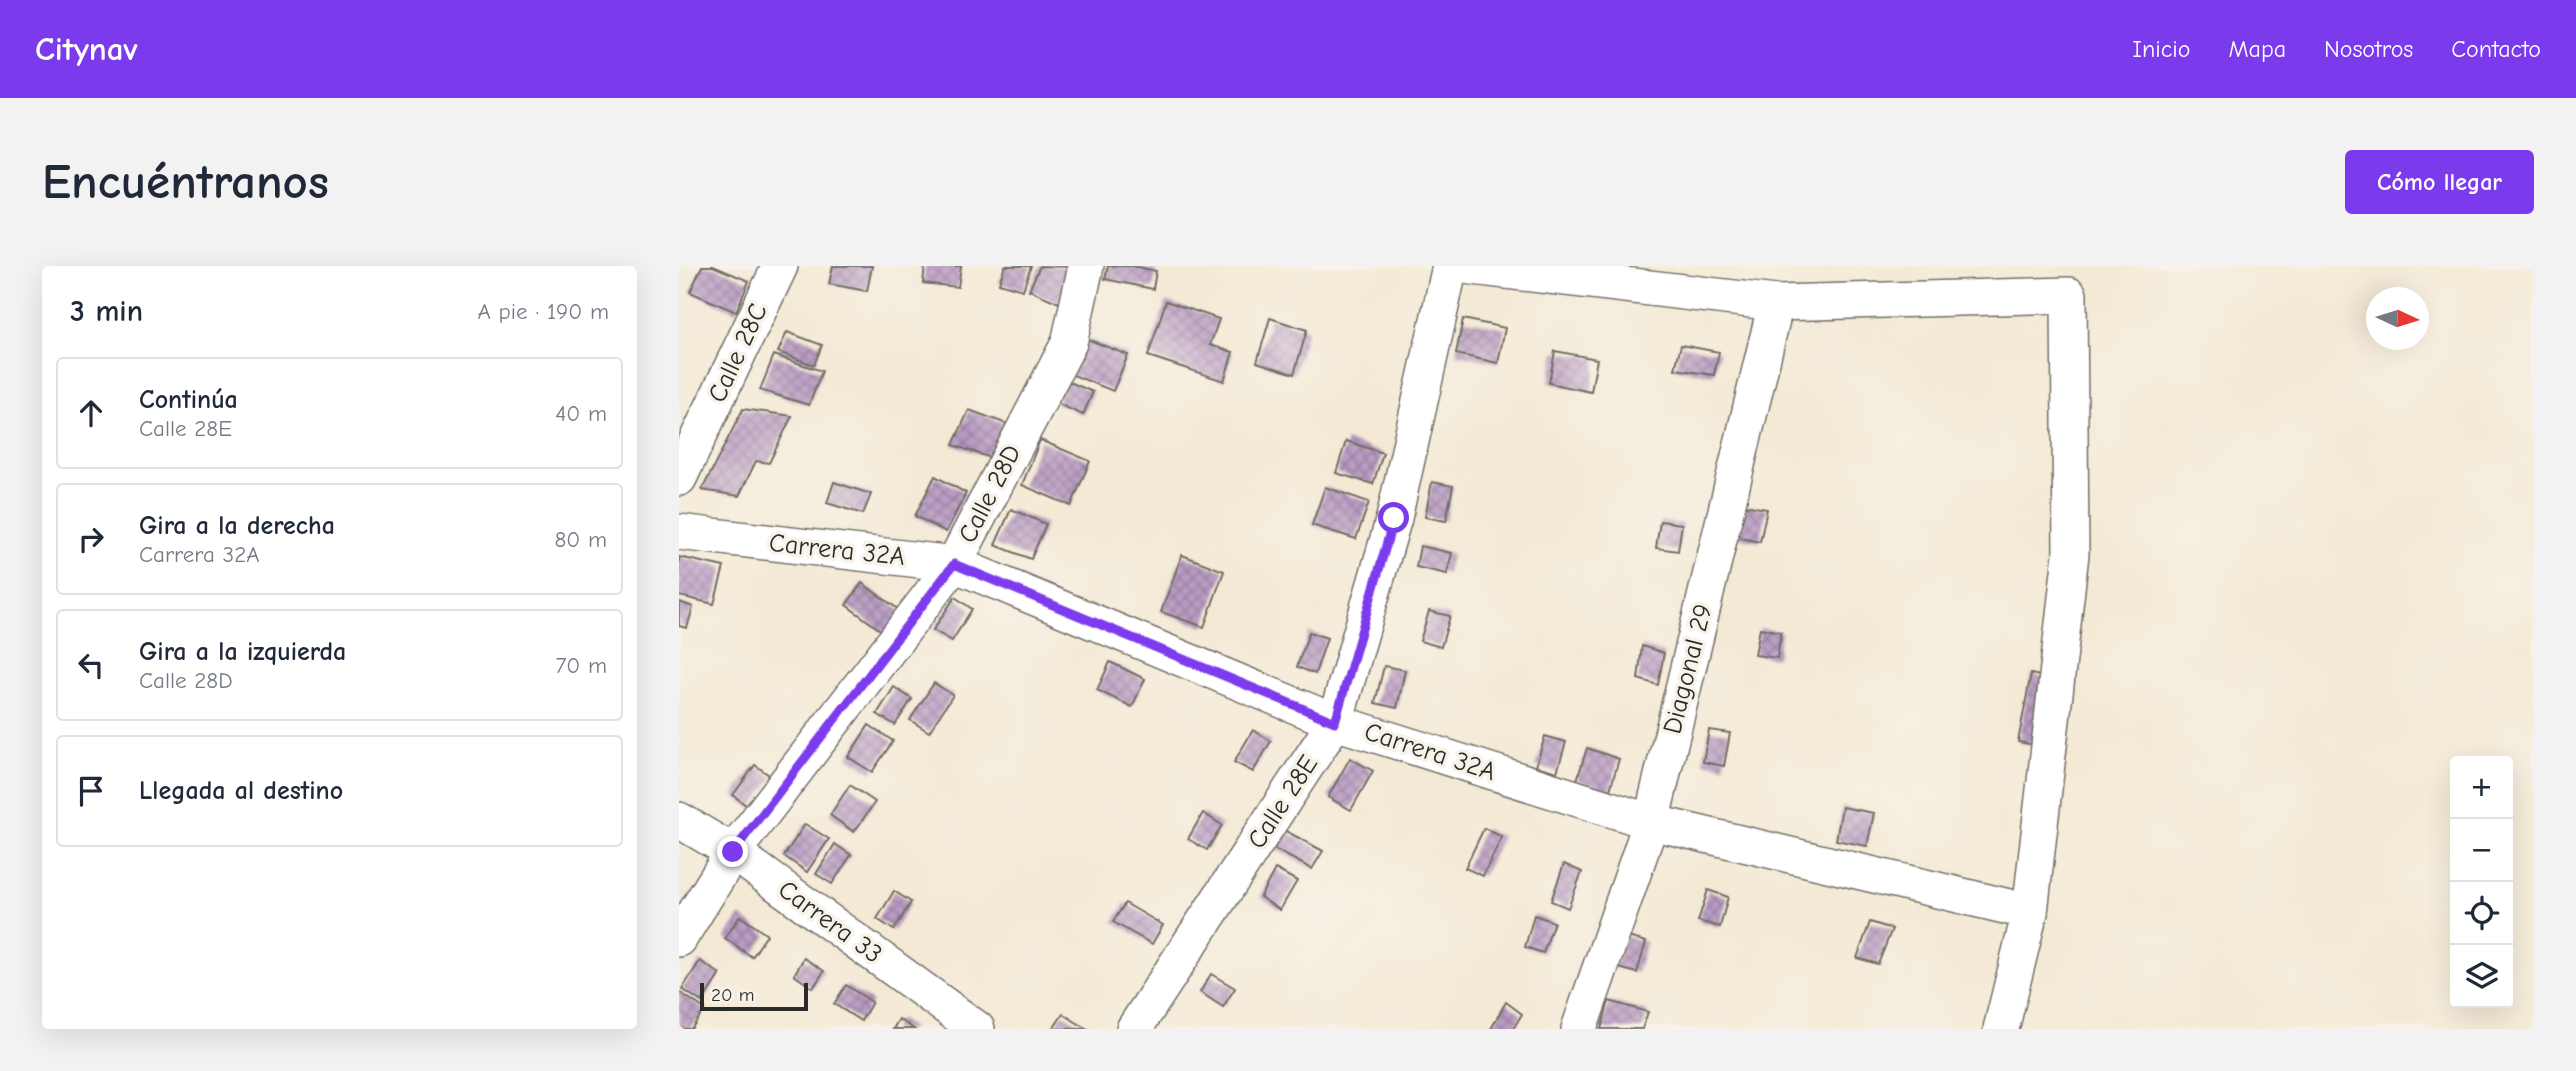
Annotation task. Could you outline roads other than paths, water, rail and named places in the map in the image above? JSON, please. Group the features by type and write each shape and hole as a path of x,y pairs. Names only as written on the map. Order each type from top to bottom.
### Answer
{"street":[{"name":"Calle 28C","path":"679,478 780,266"},
{"name":"Calle 28D","path":"679,939 733,852 954,564 1069,343 1087,266"},
{"name":"Calle 28E","path":"1134,1029 1335,722 1394,518 1450,266"},
{"path":"1464,266 1776,303 2069,295 2071,554 2030,912 2001,1029"},
{"name":"Diagonal 29","path":"1579,1029 1651,822 1776,303"},
{"name":"Carrera 32A","path":"679,532 954,564 1335,722 1651,822 2030,912"},
{"name":"Carrera 33","path":"679,820 733,852 977,1029"}]}
